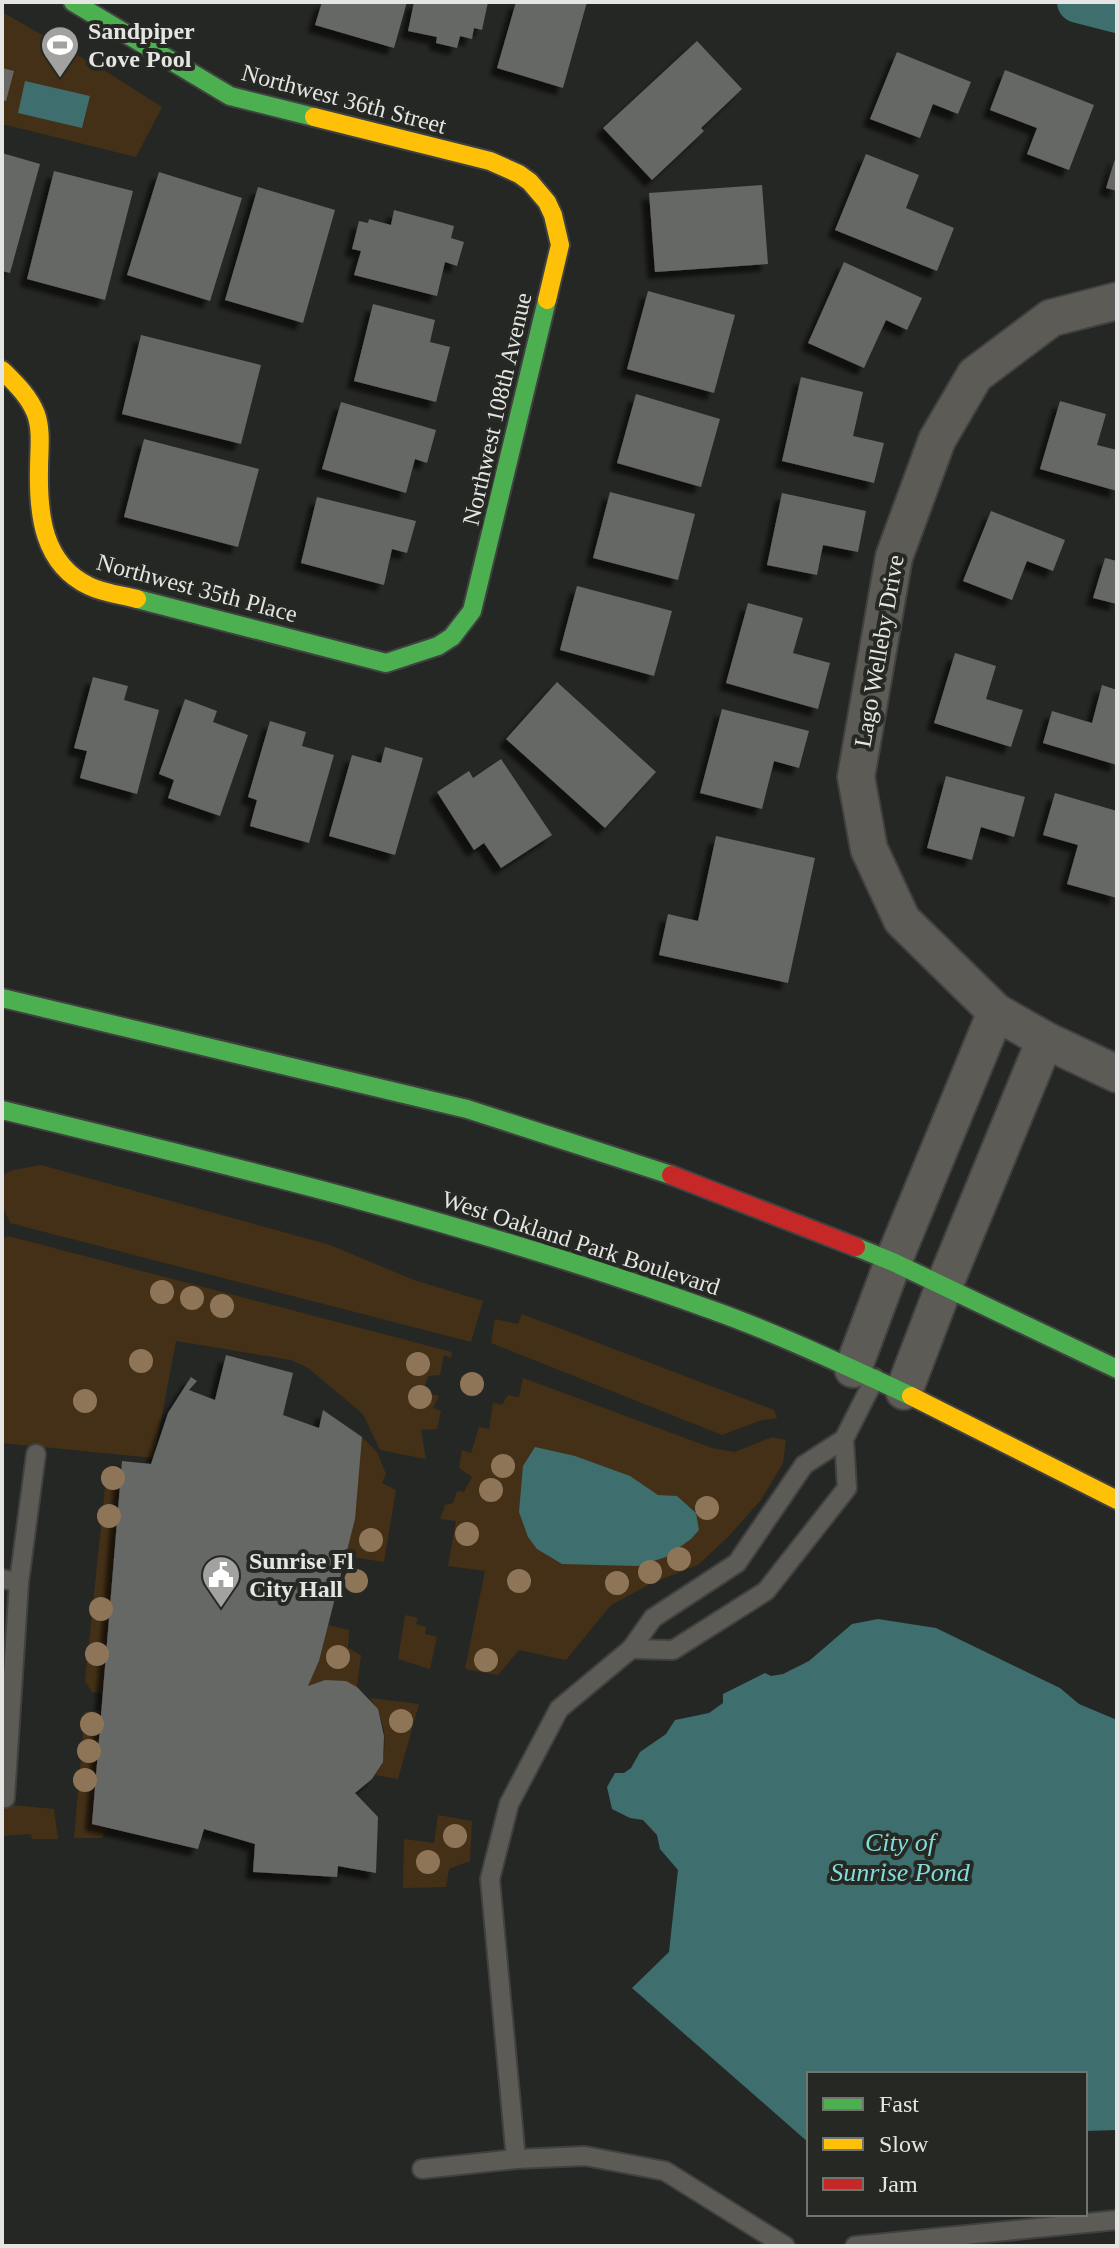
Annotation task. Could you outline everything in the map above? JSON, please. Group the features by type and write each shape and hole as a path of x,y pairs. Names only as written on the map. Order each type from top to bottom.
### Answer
{"main road":[{"name":"Northwest 36th Street","path":"73,2 230,96 490,161 509,167 527,178"},
{"name":"Northwest 108th Avenue","path":"438,646 452,637 472,611 560,245 553,214 543,195 527,178"},
{"name":"Northwest 35th Place","path":"2,370 24,393 37,419 40,432 38,509 45,539 57,561 80,582 386,663 438,646"},
{"path":"2,998 467,1109 667,1173 893,1262 1117,1369"},
{"name":"West Oakland Park Boulevard","path":"2,1110 377,1202 531,1247 704,1307 878,1379 1014,1445 1117,1500"}],"street":[{"name":"Lago Welleby Drive","path":"1117,301 1051,318 975,375 937,440 894,557 856,777 869,849 902,920 996,1012 1045,1040 1117,1074"},
{"path":"878,1379 893,1262 996,1012"},
{"path":"878,1379 944,1286 1045,1040"}],"lane":[{"path":"516,2159 490,1879 509,1804 559,1709 631,1649 653,1618 737,1563 804,1465 844,1439 878,1379"},
{"path":"631,1649 673,1650 766,1591 847,1488 844,1439"},
{"path":"5,1798 11,1581 36,1454"},
{"path":"422,2169 516,2159 585,2156 665,2171 785,2246"},
{"path":"855,2246 1117,2220"}],"shaded area":[{"name":"Sandpiper Cove Pool","path":"2,12 162,107 136,157 2,124"},
{"path":"41,1165 330,1245 414,1280 483,1301 471,1342 10,1223 2,1205 2,1175"},
{"path":"8,1236 452,1352 451,1358 444,1355 440,1375 428,1376 423,1392 439,1396 433,1408 441,1411 437,1429 421,1430 426,1459 380,1450 363,1414 308,1368 291,1360 176,1341 154,1458 2,1443 2,1239"},
{"path":"522,1314 774,1410 777,1418 762,1420 722,1435 491,1343 495,1319 518,1324"},
{"path":"523,1378 712,1448 735,1452 772,1437 786,1440 783,1463 761,1500 698,1565 650,1584 611,1605 566,1660 519,1650 498,1675 465,1669 485,1571 448,1566 456,1521 440,1519 445,1505 453,1503 457,1491 464,1492 472,1477 459,1468 462,1450 471,1453 479,1427 489,1429 493,1403 502,1405 508,1395 519,1397"},
{"path":"362,1437 377,1452 386,1474 382,1483 396,1490 384,1562 346,1556"},
{"path":"107,1469 121,1469 103,1693 92,1692 85,1681"},
{"path":"405,1615 418,1618 416,1624 426,1627 425,1634 437,1637 430,1669 398,1659"},
{"path":"328,1625 349,1630 348,1648 361,1655 357,1687 333,1681 308,1686 319,1661"},
{"path":"370,1698 419,1704 398,1779 375,1775 385,1746 380,1716"},
{"path":"102,1710 108,1827 102,1838 74,1838 85,1712"},
{"path":"2,1804 54,1809 58,1839 32,1839 31,1834 2,1836"},
{"path":"438,1815 472,1821 470,1861 449,1869 446,1887 403,1888 404,1839 434,1843"}],"water":[{"path":"25,81 90,96 82,128 18,113"},
{"path":"535,1447 575,1456 630,1476 658,1495 677,1496 696,1513 699,1530 666,1557 638,1566 562,1564 537,1549 528,1537 519,1512 523,1466"},
{"name":"City of Sunrise Pond","path":"878,1619 936,1628 1060,1688 1079,1704 1117,1720 1117,2130 1087,2131 1087,2072 807,2072 807,2141 632,1988 669,1952 678,1870 660,1849 657,1835 643,1820 630,1818 612,1809 607,1787 615,1773 624,1773 631,1768 640,1752 666,1734 675,1720 709,1713 723,1703 723,1694 765,1673 771,1676 783,1674 809,1661 852,1624"}],"building":[{"path":"322,2 407,2 394,48 315,25"},
{"path":"414,2 488,2 482,30 474,28 472,39 460,36 457,48 436,43 437,37 408,31"},
{"path":"516,2 587,2 563,88 497,68"},
{"path":"697,41 742,89 701,128 704,131 652,180 603,128"},
{"path":"897,52 971,82 958,114 933,104 920,138 870,119"},
{"path":"2,68 14,71 6,101 2,100"},
{"path":"1005,70 1094,105 1069,170 1027,154 1037,128 990,110"},
{"path":"2,153 40,164 10,273 2,271"},
{"path":"866,154 919,175 906,208 954,228 937,271 835,230"},
{"path":"1117,156 1117,191 1106,188"},
{"path":"54,171 133,191 105,300 27,279"},
{"path":"159,172 242,198 210,301 127,275"},
{"path":"762,185 768,264 655,272 649,193"},
{"path":"258,187 335,210 303,323 225,300"},
{"path":"394,210 454,226 451,238 464,242 457,266 445,262 437,296 354,275 361,251 352,249 359,221 368,223 369,219 391,225"},
{"path":"844,262 922,298 907,330 886,320 864,368 808,343"},
{"path":"648,291 735,315 714,393 627,369"},
{"path":"373,304 435,320 430,342 450,347 436,402 354,381"},
{"path":"141,335 261,365 241,444 122,414"},
{"path":"801,377 863,392 853,436 884,443 874,483 782,461"},
{"path":"636,394 720,419 701,487 617,463"},
{"path":"1060,401 1106,414 1097,445 1117,450 1117,491 1040,469"},
{"path":"341,402 436,430 427,463 415,459 406,493 322,469"},
{"path":"144,439 259,469 238,547 124,517"},
{"path":"610,492 695,514 678,580 593,558"},
{"path":"782,493 866,511 858,552 823,545 817,575 767,565"},
{"path":"317,497 416,521 407,553 392,549 384,585 301,563"},
{"path":"991,511 1065,540 1053,571 1027,561 1012,600 963,581"},
{"path":"1105,558 1117,561 1117,604 1093,598"},
{"path":"577,586 672,611 654,676 560,650"},
{"path":"748,603 803,618 793,653 830,663 818,709 726,683"},
{"path":"955,653 996,666 986,699 1023,710 1011,747 934,723"},
{"path":"93,677 128,686 124,700 159,710 137,794 80,778 87,751 74,748"},
{"path":"557,682 656,772 605,828 506,739"},
{"path":"1102,685 1117,690 1117,765 1043,743 1052,711 1092,723"},
{"path":"185,699 217,711 213,722 248,735 220,816 168,798 174,780 159,774"},
{"path":"722,709 809,731 799,768 774,761 762,809 700,793"},
{"path":"270,721 306,732 302,746 334,755 309,843 250,826 257,800 248,797"},
{"path":"385,747 423,758 395,855 329,836 352,755 381,763"},
{"path":"501,759 552,835 501,868 484,843 474,850 437,792 469,771 473,778"},
{"path":"946,776 1025,797 1014,837 981,827 972,860 927,848"},
{"path":"1055,793 1117,811 1117,898 1067,884 1078,845 1043,835"},
{"path":"716,836 815,858 788,983 659,955 668,914 698,921"},
{"name":"Sunrise Fl City Hall","path":"226,1355 293,1373 283,1415 319,1428 323,1410 362,1437 355,1519 319,1661 308,1686 325,1680 346,1681 357,1687 378,1709 384,1736 383,1762 372,1779 355,1793 378,1817 376,1873 338,1866 337,1877 253,1872 255,1844 204,1829 198,1849 92,1824 122,1461 151,1464 168,1413 191,1377 197,1381 189,1390 215,1400"}],"waterway":[{"path":"1078,2 1117,12"}],"traffic: fast":[{"path":"73,2 230,96 314,117"},
{"path":"137,599 386,663 438,646 452,637 472,611 547,300"},
{"path":"2,998 467,1109 671,1175"},
{"path":"2,1110 360,1200 537,1251 737,1319 911,1396"},
{"path":"856,1247 1117,1369"}],"traffic: slow":[{"path":"314,117 490,161 530,182 547,202 560,245 547,300"},
{"path":"2,370 26,396 38,421 40,504 46,536 53,551 74,577 89,586 137,599"},
{"path":"911,1396 1117,1500"}],"traffic: jam":[{"path":"671,1175 856,1247"}],"place":[{"name":"Sandpiper Cove Pool","path":"60,79"},
{"name":"Sunrise Fl City Hall","path":"221,1609"}]}
